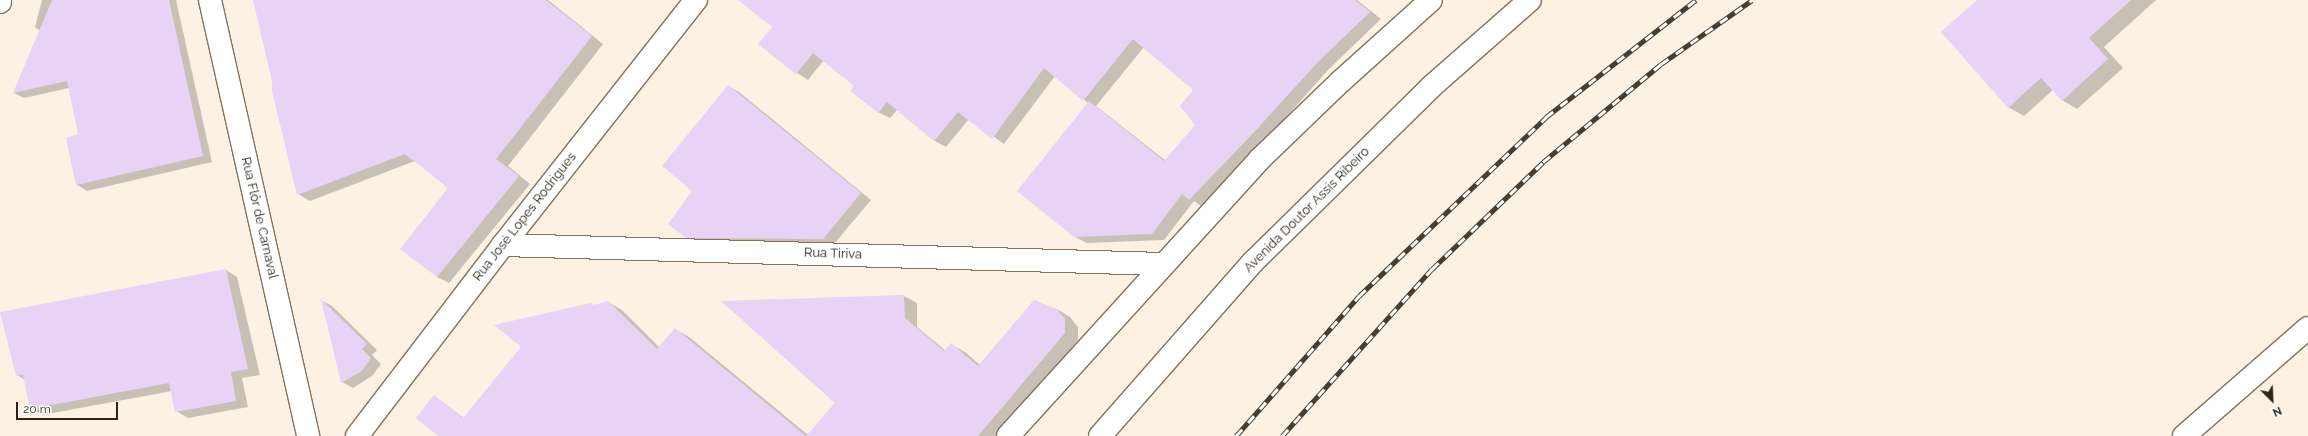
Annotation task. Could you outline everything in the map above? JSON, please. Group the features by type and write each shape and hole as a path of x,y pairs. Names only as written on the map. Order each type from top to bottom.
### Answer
{"street":[{"name":"Rua Flôr de Carnaval","path":"210,0 308,436"},
{"name":"Rua José Lopes Rodrigues","path":"357,436 503,245 696,0"},
{"path":"1008,436 1260,159 1340,82 1431,0"},
{"name":"Avenida Doutor Assis Ribeiro","path":"1100,436 1253,262 1432,86 1530,0"},
{"name":"Rua Tiriva","path":"503,245 1164,264"},
{"path":"2184,436 2308,328"}],"building":[{"path":"52,0 169,0 203,156 76,185 66,138 78,134 67,81 13,93"},
{"path":"253,0 546,0 592,36 496,159 519,176 437,277 400,249 448,188 405,154 297,195 272,91 272,81"},
{"path":"738,0 1355,0 1370,12 1318,62 1258,128 1189,200 1182,194 1152,234 1074,237 1017,191 1089,101 1164,161 1195,125 1180,106 1193,90 1133,39 1083,101 1044,68 992,139 958,112 934,141 887,102 878,113 850,91 854,86 813,53 796,74 758,44 772,27"},
{"path":"1977,0 2131,0 2089,38 2108,59 2062,101 2041,78 2008,108 1941,32"},
{"path":"728,85 861,193 823,239 686,238 668,224 692,191 662,166"},
{"path":"226,269 248,369 231,372 236,401 175,412 169,383 30,409 23,375 16,376 0,312"},
{"path":"904,295 905,318 944,351 951,343 978,366 1034,300 1057,309 1065,319 1065,333 978,436 806,436 835,403 721,301"},
{"path":"321,299 367,344 362,349 371,358 362,371 341,383"},
{"path":"608,301 657,349 675,328 806,436 438,436 416,418 434,395 463,418 521,347 494,325 591,303 594,305"}],"railway":[{"path":"1236,436 1359,296 1546,117 1696,0"},
{"path":"1282,436 1432,269 1543,162 1661,64 1752,0"}]}
